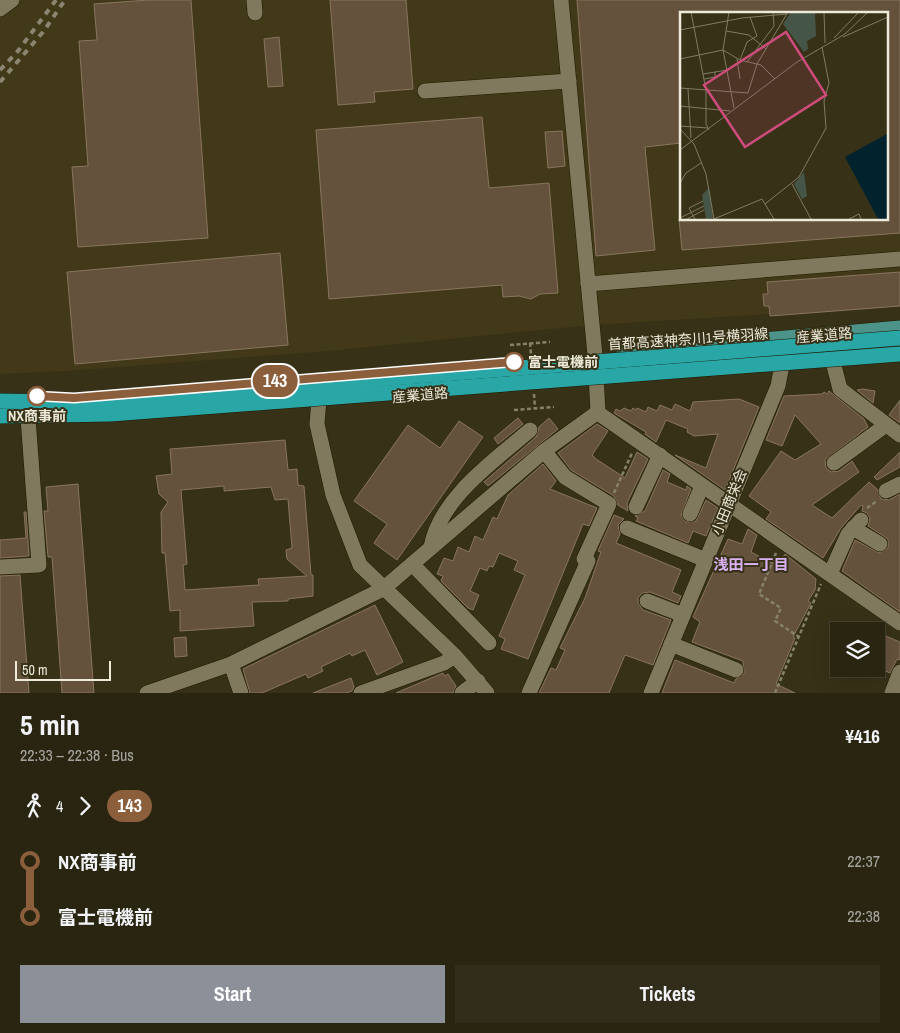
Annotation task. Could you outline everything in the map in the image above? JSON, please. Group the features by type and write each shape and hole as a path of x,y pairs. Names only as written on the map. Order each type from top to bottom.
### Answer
{"highway":[{"name":"首都高速神奈川1号横羽線","path":"0,401 63,402 114,400 900,338"},
{"path":"0,417 111,414 900,356"}],"main road":[{"name":"産業道路","path":"0,394 74,398 596,358 900,328"},
{"name":"産業道路","path":"0,417 85,420 222,409 318,404 596,378 900,356"}],"street":[{"path":"0,9 12,0"},
{"path":"561,0 596,358 598,412"},
{"path":"425,91 569,81"},
{"path":"588,284 900,259"},
{"path":"833,362 840,389 900,435"},
{"name":"小田商栄会","path":"652,693 728,503 778,386 782,366"},
{"path":"321,378 317,424 333,494 360,565 456,656 483,687 462,693"},
{"path":"598,412 900,623"},
{"path":"147,693 231,664 383,588 544,451 598,412"},
{"path":"0,567 39,565 28,418"},
{"path":"834,463 886,425"},
{"path":"431,547 434,532 465,486 530,430"},
{"path":"529,693 588,561 584,559 609,504 565,477 544,451"},
{"path":"636,507 660,455"},
{"path":"886,492 900,484"},
{"path":"690,514 702,486"},
{"path":"828,572 848,534 857,524 880,544"},
{"path":"627,528 706,560"},
{"path":"412,564 489,642"},
{"path":"647,600 683,615"},
{"path":"671,644 736,670"},
{"path":"361,693 444,663 456,656"},
{"path":"231,664 241,693"},
{"path":"892,693 900,672"}],"path":[{"path":"510,345 550,342"},
{"path":"514,410 554,407"},
{"path":"609,504 638,440"},
{"path":"857,524 857,516 888,495 886,492"},
{"path":"782,540 759,594 781,608 775,622 799,637"},
{"path":"775,693 828,572"}],"shaded area":[{"path":"0,0 900,0 900,306 592,325 328,351 68,371 0,374"}],"building":[{"path":"148,0 191,0 208,238 78,247 72,167 88,166 79,41 97,40 94,4"},
{"path":"330,0 406,0 413,89 374,92 375,102 338,105"},
{"path":"577,0 900,0 900,233 682,250 679,219 888,220 888,12 680,12 680,143 645,147 655,250 596,256"},
{"path":"279,37 283,86 268,87 264,39"},
{"path":"482,117 489,188 549,183 558,293 540,294 531,299 519,296 503,297 502,285 329,299 316,130"},
{"path":"562,131 565,166 548,168 545,132"},
{"path":"280,253 288,345 75,364 67,272"},
{"path":"900,272 900,306 770,316 769,306 764,306 763,294 768,294 767,282"},
{"path":"857,390 875,391 873,403"},
{"path":"829,391 864,419 868,427 825,460 826,468 831,472 839,471 852,461 859,472 812,505 832,518 869,482 877,489 881,499 889,500 900,494 900,612 842,571 855,540 879,553 888,548 888,539 868,526 870,518 867,513 862,511 863,506 861,505 841,528 823,558 766,519 771,512 749,496 781,451 795,460 821,444 795,415 782,446 766,440 784,396 822,394 824,392 827,394"},
{"path":"739,399 759,407 725,490 675,455 706,468 718,434 694,436 687,432 688,429 666,420 656,442 645,434 646,432 614,413 616,409 620,411 624,408 631,411 633,408 636,410 637,408 646,412 648,407 657,411 660,405 672,410 675,404 690,411 693,402"},
{"path":"900,400 900,423 889,415"},
{"path":"518,418 523,424 498,444 494,438"},
{"path":"549,418 558,429 488,486 484,482 536,437 539,427"},
{"path":"459,421 483,437 397,560 374,543 387,524 354,501 408,425 440,448"},
{"path":"597,424 608,431 592,455 596,459 625,478 637,452 648,459 627,503 628,511 618,505 614,496 571,470 558,453"},
{"path":"285,440 288,470 297,469 298,485 304,486 311,575 313,575 313,596 288,599 288,601 252,602 254,626 180,631 180,610 170,611 165,553 162,553 161,512 168,502 159,494 156,476 172,474 170,449","holes":["224,486 224,491 271,487 275,500 288,499 292,548 286,550 287,559 307,576 258,579 259,585 185,590 183,565 187,564 181,490"]},
{"path":"900,452 900,467 877,480 874,477"},
{"path":"543,464 556,481 550,489 597,508 589,526 583,524 528,659 501,649 505,639 499,636 525,575 514,570 518,561 499,553 493,567 489,566 487,571 480,568 470,591 479,595 473,610 468,608 441,581 443,576 437,574 444,558 453,561 458,547 469,552 475,536 483,540 493,517 497,519 508,495"},
{"path":"663,470 670,474 667,482 686,490 687,486 691,489 681,515 686,522 696,521 706,500 718,508 706,536 693,531 688,543 636,521 638,518 635,516 645,511"},
{"path":"78,484 94,693 62,693 52,557 48,557 44,511 48,511 46,487"},
{"path":"24,512 26,512 29,556 0,558 0,540 26,538"},
{"path":"614,515 624,519 618,525 620,534 616,543 681,570 672,592 681,596 678,603 650,592 642,593 638,598 638,603 643,610 671,620 653,665 625,655 609,693 539,693 551,668 556,670 565,650 560,648 585,598 601,552 598,551"},
{"path":"748,529 757,535 751,552 777,566 785,554 816,579 815,590 808,601 811,603 793,637 795,638 776,684 795,693 662,693 675,660 734,683 736,679 744,674 743,661 692,642 700,622 693,617 728,539 742,544"},
{"path":"20,575 29,693 0,693 0,576"},
{"path":"375,605 403,662 377,675 365,650 352,656 350,653 321,667 323,671 308,678 306,674 262,693 250,693 243,669"},
{"path":"885,636 900,642 900,660 897,659 890,673 885,671"},
{"path":"186,637 187,656 175,657 174,638"},
{"path":"443,673 445,676 448,674 456,686 453,693 396,693"},
{"path":"351,678 354,687 352,691 346,693 313,693"}],"railway":[{"path":"0,70 18,51 56,0"},
{"path":"0,82 43,32 65,0"}],"bus line":[{"name":"143","path":"37,396 74,398 514,362"}],"place":[{"name":"富士電機前","path":"514,362"},
{"name":"NX商事前","path":"37,396"}],"district":[{"name":"浅田一丁目","path":"751,565"}]}
